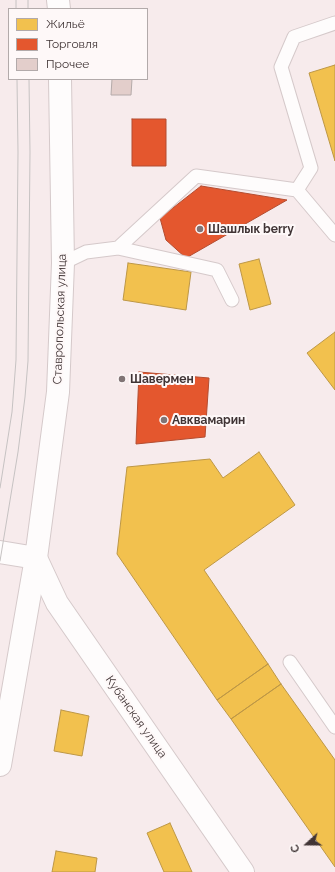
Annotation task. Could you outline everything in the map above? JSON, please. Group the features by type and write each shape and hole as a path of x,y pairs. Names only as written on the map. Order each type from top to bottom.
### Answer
{"main road":[{"name":"Ставропольская улица","path":"0,765 36,558 58,392 63,263 60,80"},
{"path":"0,552 36,558"},
{"name":"Кубанская улица","path":"36,558 57,603 243,872"}],"lane":[{"path":"297,190 311,168 281,67 294,37 335,23"},
{"path":"118,248 196,176 297,190 335,235"},
{"path":"63,263 86,252 118,248 218,270 232,300"},
{"path":"290,662 335,727"}],"building: Жильё":[{"path":"335,65 335,161 309,73"},
{"path":"259,259 271,304 250,310 239,264"},
{"path":"128,263 191,272 186,310 123,300"},
{"path":"335,332 335,390 307,353"},
{"path":"259,452 295,505 204,570 268,664 217,700 117,554 127,467 210,459 223,478"},
{"path":"268,664 281,684 231,719 217,700"},
{"path":"281,684 335,760 335,867 231,719"},
{"path":"61,710 89,716 82,756 54,751"},
{"path":"170,823 192,872 164,872 147,833"},
{"path":"56,851 97,858 95,872 52,872"}],"building: Торговля":[{"path":"132,119 166,119 166,166 132,166"},
{"name":"Шашлык berry","path":"201,186 287,200 186,258 166,240 160,218"},
{"path":"139,372 209,378 205,437 136,444"}],"building: Прочее":[{"path":"112,80 132,80 131,95 111,95"}],"tram line":[{"path":"16,0 16,8"},
{"path":"28,0 28,8"},
{"path":"0,488 12,412 16,360 18,152 17,80"},
{"path":"0,561 18,452 28,361 30,152 29,80"}],"place":[{"name":"Шашлык berry","path":"200,229"},
{"name":"Шавермен","path":"122,379"},
{"name":"Авквамарин","path":"164,420"}]}
